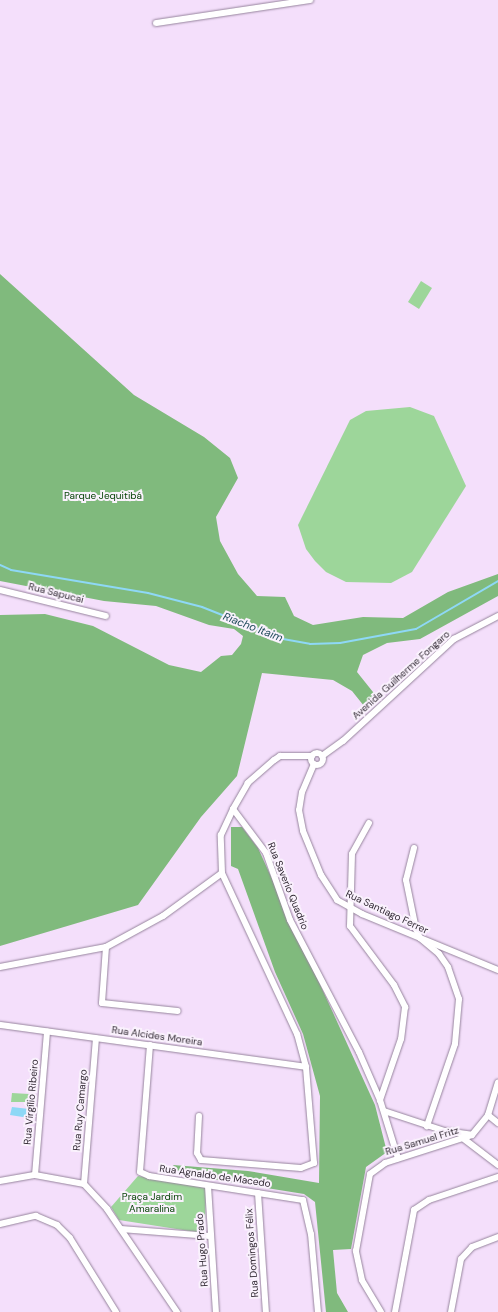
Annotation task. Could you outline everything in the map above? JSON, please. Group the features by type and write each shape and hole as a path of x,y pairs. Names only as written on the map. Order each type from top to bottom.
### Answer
{"street":[{"path":"156,23 310,0"},
{"name":"Rua Sapucai","path":"0,590 106,616"},
{"name":"Avenida Guilherme Fongaro","path":"314,764 322,762 322,756 343,741 454,640 498,616"},
{"path":"199,1116 197,1152 202,1160 309,1167 315,1156 306,1067 296,1034 222,873 221,835 248,784 274,760 280,756 312,756 318,753 322,756"},
{"path":"312,756 314,764"},
{"name":"Rua Santiago Ferrer","path":"314,764 302,792 299,810 303,831 331,893 351,908 498,970"},
{"name":"Rua Saverio Quadrio","path":"234,809 266,852 290,920 359,1052 380,1100 398,1158"},
{"path":"369,823 352,854 350,926 394,985 405,1006 401,1039 380,1100"},
{"path":"414,848 406,880 420,938 439,954 448,967 459,999 455,1044 427,1126"},
{"path":"0,967 106,947 163,916 222,873"},
{"path":"106,947 102,1003 178,1011"},
{"name":"Rua Alcides Moreira","path":"3,1026 306,1067"},
{"name":"Rua Virgílio Ribeiro","path":"36,1175 47,1032"},
{"name":"Rua Ruy Camargo","path":"84,1184 96,1038"},
{"name":"Rua Agnaldo de Macedo","path":"150,1045 140,1172 208,1186 298,1198 307,1209 318,1312"},
{"name":"Rua Samuel Fritz","path":"381,1312 362,1280 356,1251 370,1174 375,1168 398,1158 464,1139 472,1135 488,1115 498,1082"},
{"path":"384,1111 427,1126 472,1135"},
{"path":"488,1115 498,1123"},
{"path":"464,1139 498,1165"},
{"path":"0,1181 36,1175 84,1184 121,1229 177,1312"},
{"path":"396,1312 414,1210 429,1200 498,1177"},
{"name":"Rua Hugo Prado","path":"208,1186 216,1312"},
{"name":"Rua Domingos Félix","path":"258,1193 266,1312"},
{"path":"0,1224 36,1216 57,1225 70,1238 116,1312"},
{"path":"121,1229 210,1236"},
{"path":"451,1312 465,1253 498,1237"}],"green space":[{"name":"Parque Jequitibá","path":"0,274 134,395 204,437 230,458 238,478 216,517 220,541 238,574 257,596 285,597 294,616 313,625 363,617 403,618 448,592 498,574 498,596 420,639 387,643 363,655 357,672 373,692 382,697 375,704 364,706 352,691 333,680 262,673 237,776 201,817 138,905 0,946 0,615 45,614 93,626 169,665 201,672 221,656 232,655 241,644 243,636 234,629 209,625 156,606 104,601 0,581"},
{"path":"421,281 432,288 419,309 408,302"},
{"path":"410,407 434,416 466,486 412,572 391,583 346,582 326,572 315,561 306,549 298,525 350,420 366,411"},
{"path":"231,827 242,827 258,848 375,1105 387,1152 366,1167 351,1249 333,1250 337,1293 348,1312 326,1312 315,1202 304,1194 180,1174 173,1165 248,1171 319,1183 320,1096 303,1034 275,972 238,869 231,866"},
{"path":"12,1093 29,1094 28,1102 11,1102"},
{"name":"Praça Jardim Amaralina","path":"138,1176 206,1188 205,1225 202,1233 119,1220 111,1207"}],"water":[{"path":"12,1107 29,1109 29,1118 10,1115"}],"waterway":[{"name":"Riacho Itaim","path":"0,565 11,570 148,593 202,607 283,639 310,644 340,643 416,629 498,581"}]}
